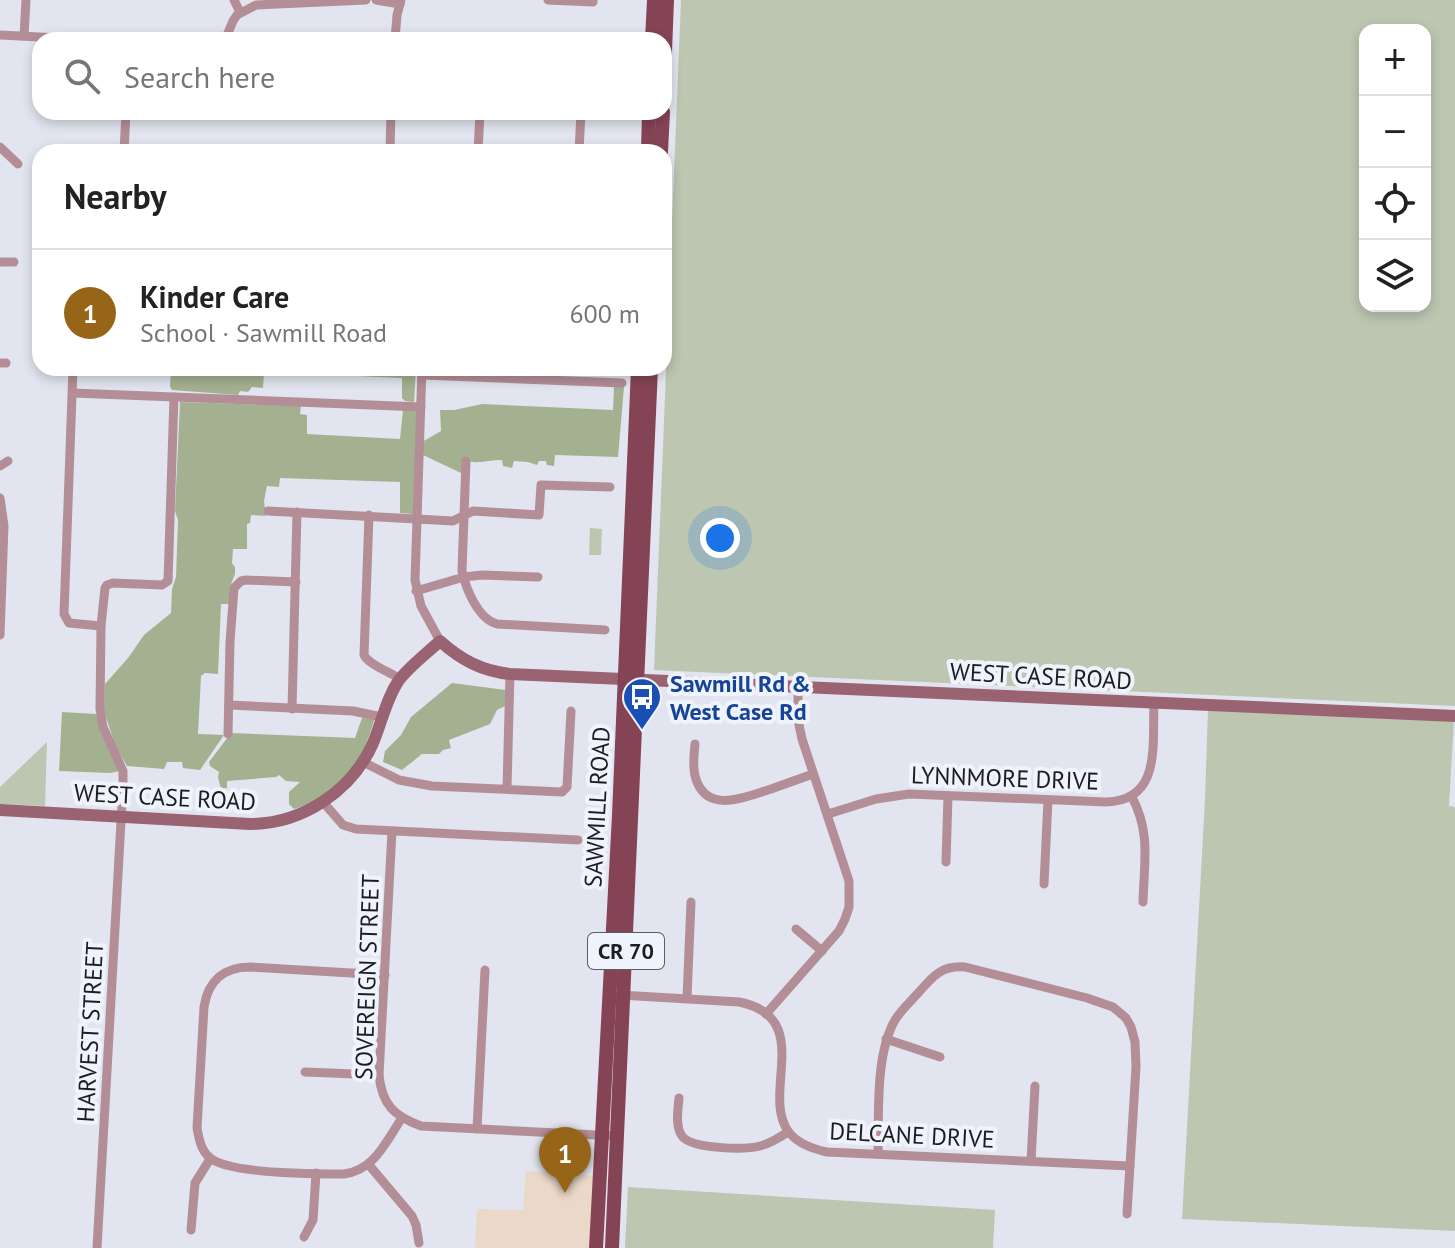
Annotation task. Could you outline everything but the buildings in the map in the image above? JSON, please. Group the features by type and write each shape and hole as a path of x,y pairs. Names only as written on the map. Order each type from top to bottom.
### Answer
{"main road":[{"path":"652,32 654,0"},
{"path":"666,32 667,0"},
{"path":"648,144 649,120"},
{"path":"661,144 663,120"},
{"name":"SAWMILL ROAD","path":"631,680 638,376"},
{"name":"SAWMILL ROAD","path":"612,1248 610,1136 631,680 650,376"},
{"name":"WEST CASE ROAD","path":"0,810 270,823 306,811 345,784 363,762 400,679 440,641 479,668 510,674 1455,716"},
{"name":"SAWMILL ROAD","path":"596,1248 610,1136"}],"street":[{"path":"24,36 26,0"},
{"path":"234,0 240,12"},
{"path":"228,32 240,12 256,5 366,0"},
{"path":"376,0 400,2 396,32"},
{"path":"548,0 593,1"},
{"path":"0,35 32,36"},
{"path":"124,144 126,120"},
{"path":"390,144 391,120"},
{"path":"478,144 480,120"},
{"path":"579,144 581,120"},
{"path":"0,147 18,164"},
{"path":"0,262 14,262"},
{"path":"73,376 64,614 69,623 101,626"},
{"path":"422,376 416,591 440,641"},
{"path":"505,376 622,383"},
{"path":"73,393 421,407"},
{"name":"HARVEST STREET","path":"97,1248 123,771 103,727 100,709 101,626 107,585 162,585 168,581 174,397"},
{"path":"466,461 462,571 466,586 488,620 492,623 605,630"},
{"path":"268,511 453,521 473,511 539,515 541,485 610,487"},
{"path":"0,498 4,515 0,635"},
{"path":"292,709 297,512"},
{"path":"369,515 364,655 368,661 400,679"},
{"path":"416,591 464,577 538,577"},
{"path":"228,734 234,588 246,580 296,582"},
{"path":"507,788 510,674"},
{"path":"766,1014 843,925 849,907 846,869 798,720 798,688"},
{"name":"LYNNMORE DRIVE","path":"828,814 891,795 1112,802 1132,797 1141,790 1149,772 1154,704"},
{"path":"229,705 353,711 382,717"},
{"path":"363,762 399,780 432,786 565,791 571,711"},
{"path":"695,744 694,769 698,786 717,800 740,799 813,774"},
{"path":"946,862 948,796"},
{"path":"1132,797 1143,822 1145,836 1143,902"},
{"path":"1044,884 1048,800"},
{"path":"323,802 348,828 578,840"},
{"path":"0,810 0,822"},
{"name":"SOVEREIGN STREET","path":"392,831 379,1075 387,1102 402,1118"},
{"path":"687,998 691,902"},
{"path":"796,929 822,951"},
{"path":"878,1154 882,1060 886,1039 896,1018 933,976 950,966 965,967 1108,1005 1118,1010 1131,1027 1136,1067 1127,1214"},
{"path":"385,975 250,967 236,968 212,984 205,1001 198,1133 210,1159 235,1169 353,1173 369,1165 402,1118 421,1126 610,1136"},
{"path":"477,1129 485,970"},
{"path":"617,995 747,1004 766,1014 777,1030 783,1048 781,1113 788,1132 769,1143 753,1147 693,1144 684,1139 679,1130 679,1098"},
{"path":"886,1039 940,1057"},
{"path":"305,1072 379,1075"},
{"path":"1031,1161 1035,1086"},
{"name":"DELCANE DRIVE","path":"788,1132 805,1145 827,1152 1130,1166"},
{"path":"191,1230 195,1183 210,1159"},
{"path":"369,1165 412,1216 419,1243"},
{"path":"304,1237 313,1220 316,1173"}],"shaded area":[{"path":"526,1171 596,1176 592,1248 475,1248 477,1209 523,1210"}],"green space":[{"path":"681,0 1455,0 1455,706 654,670 666,376 672,376 672,223"},
{"path":"171,376 264,376 263,388 252,387 248,392 240,391 238,395 172,390"},
{"path":"356,376 416,376 414,402 402,398 402,378"},
{"path":"614,387 624,387 618,457 555,455 554,466 547,465 546,461 539,461 537,465 514,461 512,468 503,466 502,460 464,460 461,473 423,455 422,442 441,431 440,410 482,404 613,410"},
{"path":"180,402 301,406 300,414 307,415 307,434 400,439 403,410 417,410 413,514 400,513 400,482 280,478 279,487 267,486 264,501 266,516 251,515 247,524 247,549 233,549 235,574 229,604 221,604 218,674 205,673 201,676 198,734 224,735 200,770 183,768 182,762 167,762 164,769 127,766 115,745 104,711 105,684 144,635 171,613 176,577 178,520 175,511"},
{"path":"590,528 602,529 601,555 589,555"},
{"path":"452,683 506,690 505,706 497,710 490,724 449,740 451,748 439,754 422,754 402,770 383,762 385,751 401,735 411,717"},
{"path":"1208,709 1454,720 1449,806 1455,807 1455,1231 1182,1219"},
{"path":"62,712 96,714 120,771 59,771"},
{"path":"363,715 375,717 356,763 325,795 294,809 289,804 289,792 300,782 286,781 279,775 227,781 227,788 221,789 219,772 210,766 209,762 231,733 355,738"},
{"path":"47,742 45,806 0,804 0,787"},
{"path":"628,1187 995,1210 993,1248 625,1248"}],"place":[{"name":"Sawmill Rd & West Case Rd","path":"642,731"},
{"name":"Kinder Care","path":"565,1193"}]}
